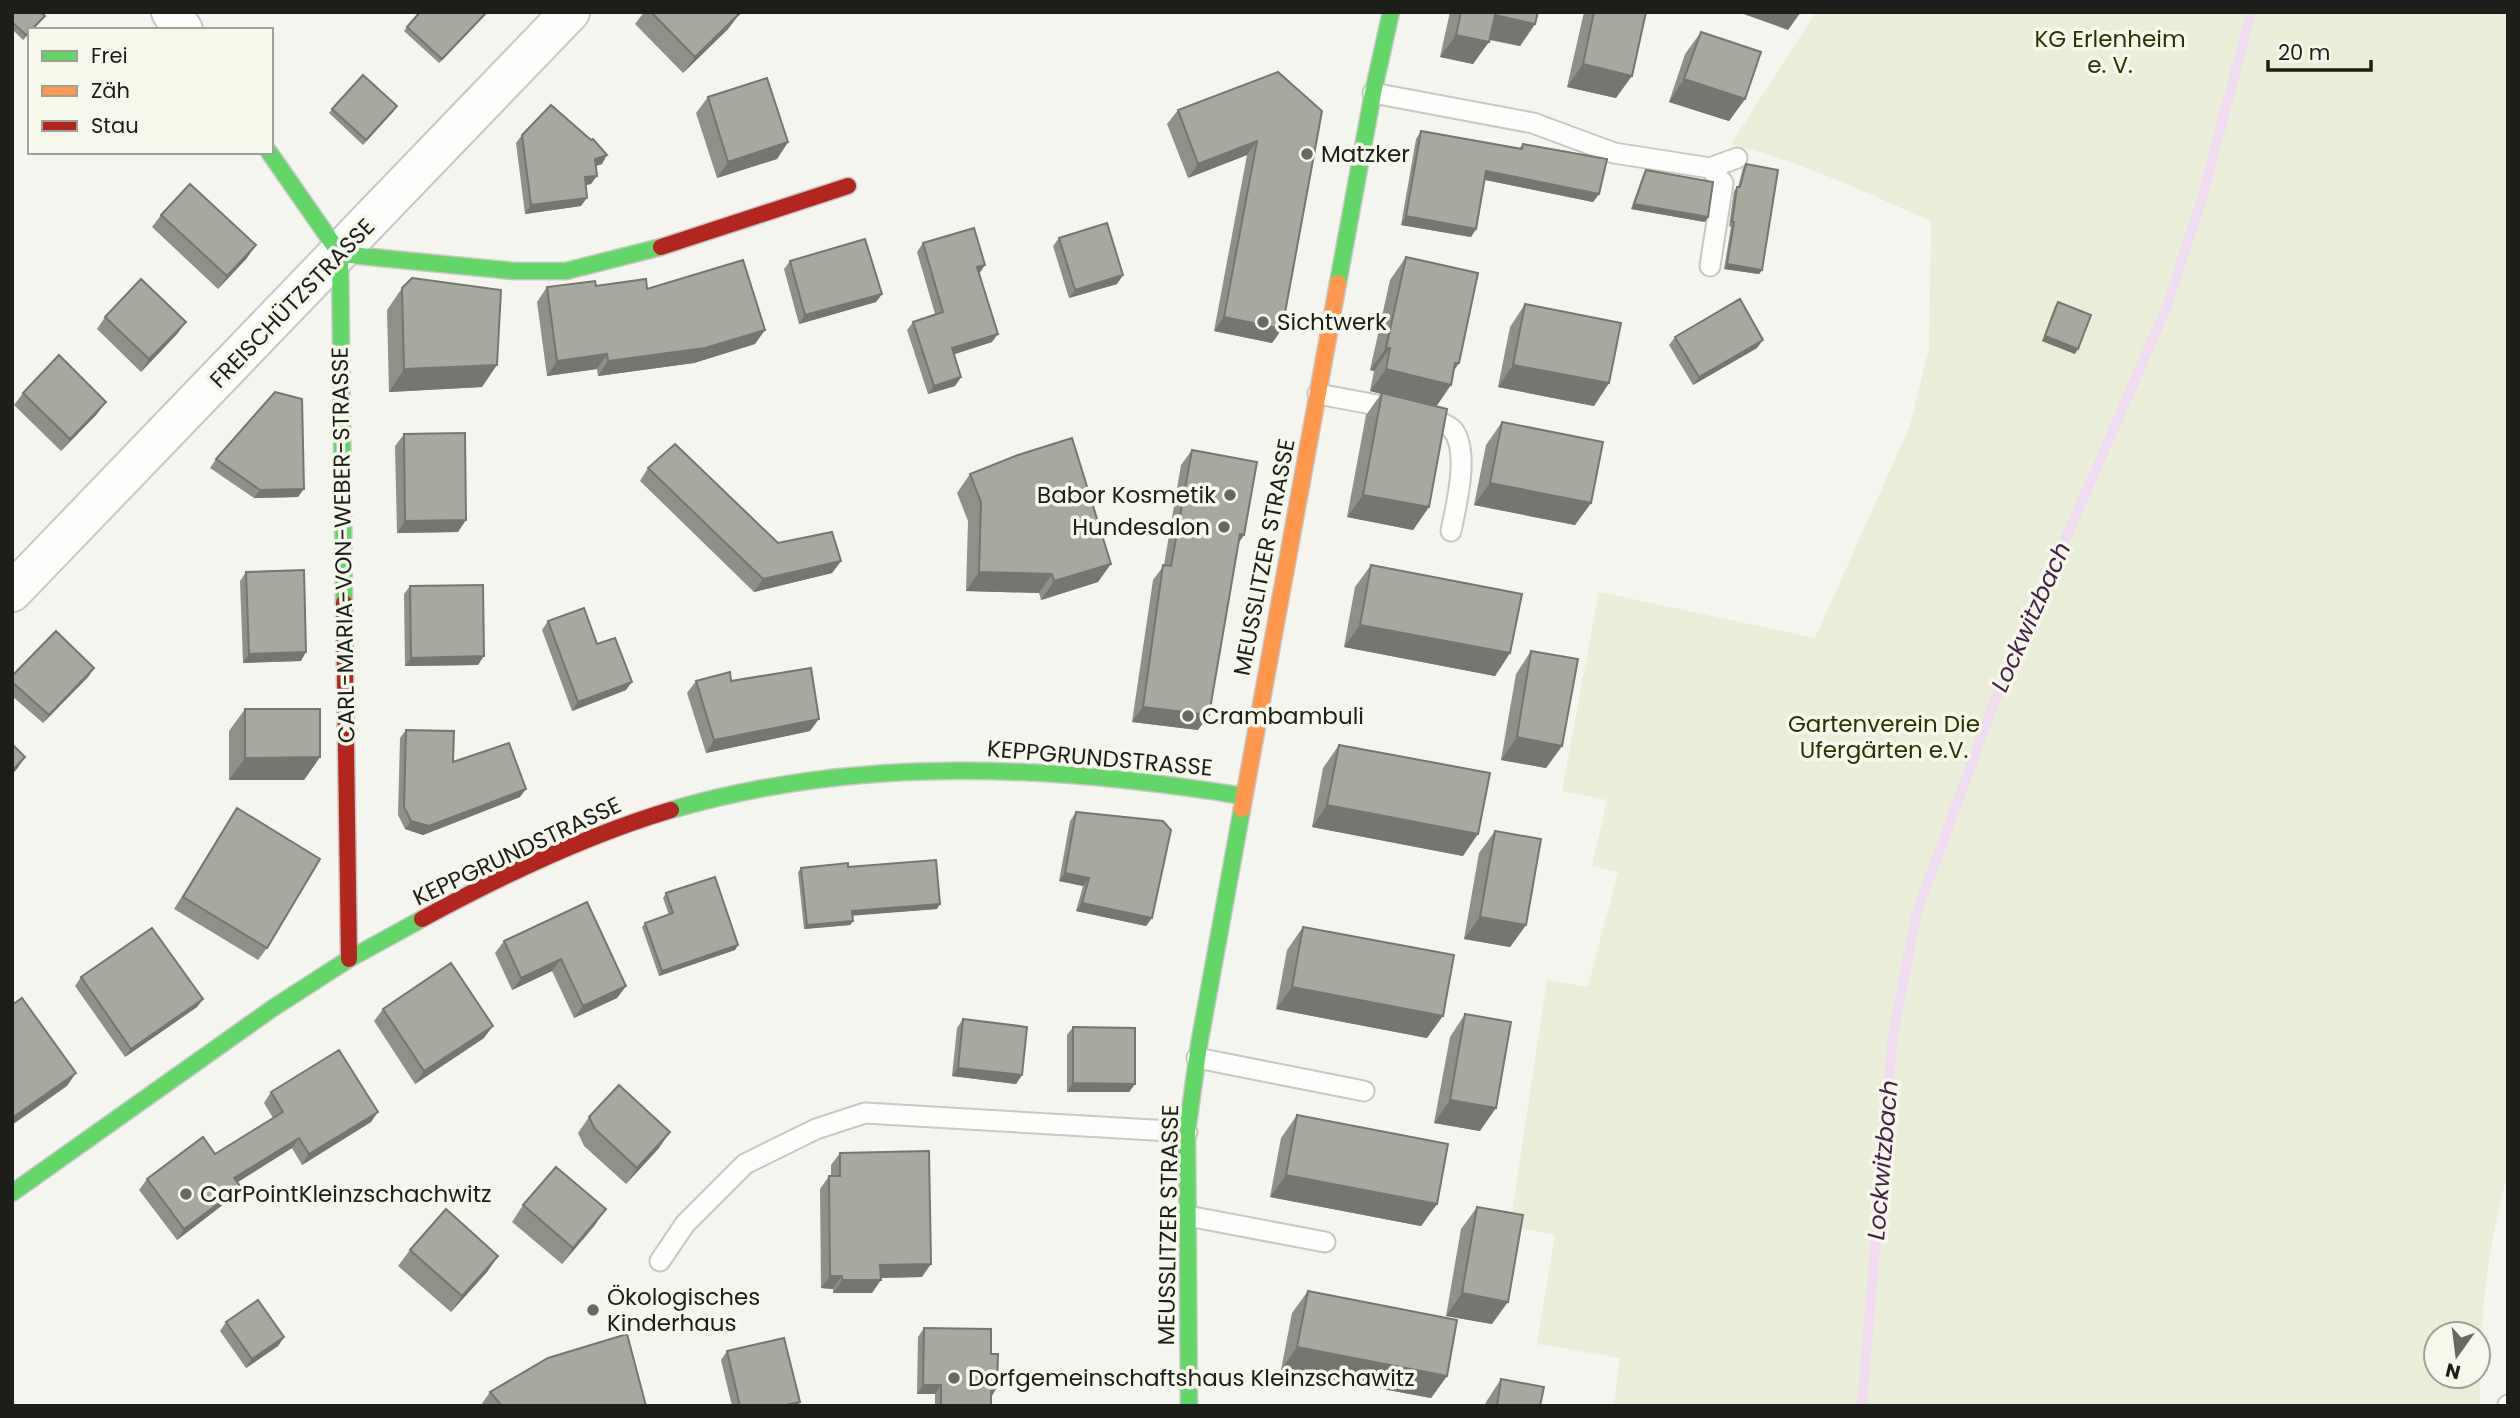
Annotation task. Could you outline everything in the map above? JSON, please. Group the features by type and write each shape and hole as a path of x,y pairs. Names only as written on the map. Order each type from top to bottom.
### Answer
{"street":[{"path":"171,12 182,28"},
{"name":"FREISCHÜTZSTRASSE","path":"12,592 570,12"},
{"name":"MEUSSLITZER STRASSE","path":"1189,1406 1187,1132 1197,1058 1373,93 1391,12"},
{"path":"270,154 340,254 514,271 566,271 651,250 848,186"},
{"name":"CARL-MARIA-VON-WEBER-STRASSE","path":"340,254 349,959"},
{"name":"KEPPGRUNDSTRASSE","path":"12,1193 273,1008 349,959 464,896 618,826 679,808 779,785 883,772 974,769 1093,775 1170,783 1243,796"}],"lane":[{"path":"1373,93 1533,122 1614,153 1710,168 1737,158"},
{"path":"1710,168 1723,183 1710,266"},
{"path":"1318,394 1423,416 1453,429 1461,454 1460,483 1451,531"},
{"path":"1197,1058 1364,1091"},
{"path":"660,1261 685,1224 746,1164 816,1129 865,1113 1187,1132"},
{"path":"1188,1216 1325,1242"}],"green space":[{"path":"1816,12 2508,12 2508,1174 2489,1259 2483,1320 2422,1320 2422,1390 2480,1390 2480,1406 1614,1406 1620,1358 1537,1344 1555,1235 1510,1226 1547,980 1588,987 1618,872 1592,866 1607,800 1562,791 1599,592 1815,638 1910,426 1929,349 1931,221 1807,168 1731,144"}],"building":[{"path":"12,12 41,12 45,16 33,28 28,28 26,35 12,22"},
{"path":"420,12 486,13 442,59 407,27"},
{"path":"651,12 739,12 740,13 695,57"},
{"path":"1461,12 1538,12 1535,24 1495,15 1489,42 1456,35"},
{"path":"1594,12 1646,12 1632,76 1583,64"},
{"path":"1701,32 1761,52 1745,99 1684,79"},
{"path":"1278,72 1322,111 1282,329 1224,317 1257,141 1198,164 1178,110"},
{"path":"363,75 397,106 366,140 332,109"},
{"path":"767,78 788,142 728,162 708,97"},
{"path":"551,105 593,139 607,155 595,159 597,176 585,177 587,198 531,205 522,135"},
{"path":"1421,131 1522,149 1523,144 1607,159 1599,194 1486,171 1476,229 1406,216"},
{"path":"1746,164 1778,170 1762,270 1727,264 1737,187 1740,187"},
{"path":"1646,170 1713,182 1708,217 1634,204"},
{"path":"190,184 256,245 227,276 161,215"},
{"path":"1107,223 1123,275 1075,290 1059,238"},
{"path":"974,228 985,265 977,267 998,334 952,348 961,377 934,386 913,322 943,312 923,243"},
{"path":"865,239 882,294 805,315 790,261"},
{"path":"1406,257 1478,273 1459,363 1455,363 1451,385 1386,369 1390,348 1386,348"},
{"path":"743,260 765,330 705,348 608,361 607,354 557,361 547,287 595,281 596,286 646,279 647,289"},
{"path":"412,278 501,290 497,365 404,369 402,288"},
{"path":"141,279 186,322 149,359 105,317"},
{"path":"1740,299 1763,340 1699,377 1675,337"},
{"path":"2058,302 2091,315 2078,349 2045,336"},
{"path":"1525,304 1621,323 1609,383 1513,365"},
{"path":"59,355 106,402 70,439 23,393"},
{"path":"275,392 302,399 304,489 260,490 216,459"},
{"path":"1382,393 1447,409 1429,507 1363,495"},
{"path":"1502,422 1603,442 1591,503 1490,483"},
{"path":"465,433 466,520 405,521 404,434"},
{"path":"1072,438 1111,564 1054,581 1052,574 979,572 981,502 970,474"},
{"path":"675,444 778,543 832,532 841,561 763,579 648,468"},
{"path":"1192,450 1257,462 1244,535 1240,534 1209,715 1143,707 1163,565 1171,566"},
{"path":"1371,565 1522,594 1510,653 1360,625"},
{"path":"304,570 306,652 249,654 246,572"},
{"path":"483,585 484,656 411,658 410,586"},
{"path":"584,608 597,644 615,638 632,682 578,702 548,621"},
{"path":"56,631 94,668 49,715 12,682 12,676"},
{"path":"1531,651 1578,659 1562,746 1517,737"},
{"path":"811,668 819,719 714,740 696,681 730,672 731,681"},
{"path":"245,709 320,709 320,757 245,758"},
{"path":"406,730 454,731 453,762 509,743 526,789 429,826 411,821 404,807"},
{"path":"12,744 25,757 12,771"},
{"path":"1339,745 1490,773 1478,834 1327,805"},
{"path":"237,808 320,859 267,948 183,897"},
{"path":"1076,812 1163,821 1171,830 1152,918 1082,903 1089,878 1065,873"},
{"path":"1495,831 1541,839 1526,925 1480,917"},
{"path":"936,860 940,904 852,911 853,921 807,925 801,868 848,863 848,867"},
{"path":"715,877 738,945 662,971 645,923 673,913 666,893"},
{"path":"587,902 626,986 583,1006 561,959 521,978 504,941"},
{"path":"1303,927 1454,955 1443,1016 1292,987"},
{"path":"152,928 203,999 131,1049 81,977"},
{"path":"451,963 493,1026 424,1071 383,1009"},
{"path":"22,998 76,1073 12,1118 12,1005"},
{"path":"1465,1014 1511,1022 1496,1108 1450,1100"},
{"path":"963,1019 1027,1027 1022,1075 958,1068"},
{"path":"1073,1027 1135,1028 1135,1084 1073,1083"},
{"path":"339,1050 378,1112 309,1154 299,1138 234,1178 241,1187 184,1229 147,1179 203,1137 215,1154 283,1112 271,1092"},
{"path":"619,1085 670,1132 637,1168 595,1129 589,1117"},
{"path":"1297,1115 1448,1144 1437,1204 1286,1175"},
{"path":"929,1151 931,1264 880,1265 881,1280 842,1280 842,1276 830,1276 829,1176 840,1176 840,1153"},
{"path":"556,1167 606,1209 573,1248 523,1205"},
{"path":"1477,1207 1523,1215 1508,1302 1462,1293"},
{"path":"446,1209 498,1256 462,1296 410,1250"},
{"path":"1308,1291 1457,1320 1447,1376 1297,1347"},
{"path":"258,1300 284,1337 252,1359 226,1322"},
{"name":"Dorfgemeinschaftshaus Kleinzschawitz","path":"924,1328 991,1329 991,1354 998,1354 997,1387 991,1388 991,1406 941,1406 941,1385 923,1385"},
{"path":"627,1334 646,1406 502,1406 490,1392 548,1358"},
{"path":"784,1338 800,1402 782,1406 740,1406 727,1351"},
{"path":"1501,1379 1544,1387 1540,1406 1497,1406"}],"waterway":[{"name":"Lockwitzbach","path":"1862,1406 1893,1034 1917,912 1994,703 2165,311 2202,199 2251,12"}],"traffic: fast":[{"path":"1338,283 1373,93 1391,12"},
{"path":"270,154 340,254 344,603"},
{"path":"340,254 514,271 566,271 661,247"},
{"path":"671,810 742,792 813,780 884,773 956,771 1099,777 1243,796"},
{"path":"1189,1406 1187,1132 1199,1045 1242,809"},
{"path":"12,1193 273,1008 349,959 422,919"}],"traffic: slow":[{"path":"1242,809 1338,283"}],"traffic: jam":[{"path":"661,247 848,186"},
{"path":"344,603 349,959"},
{"path":"422,919 544,858 606,832 671,810"}],"place":[{"name":"Matzker","path":"1307,154"},
{"name":"Sichtwerk","path":"1263,322"},
{"name":"Babor Kosmetik","path":"1230,495"},
{"name":"Hundesalon","path":"1224,527"},
{"name":"Crambambuli","path":"1188,716"},
{"name":"CarPointKleinzschachwitz","path":"186,1194"},
{"name":"Ökologisches Kinderhaus","path":"593,1310"},
{"name":"Dorfgemeinschaftshaus Kleinzschawitz","path":"954,1378"}],"park label":[{"name":"KG Erlenheim e. V.","path":"2110,52"},
{"name":"Gartenverein Die Ufergärten e.V.","path":"1884,737"}]}
